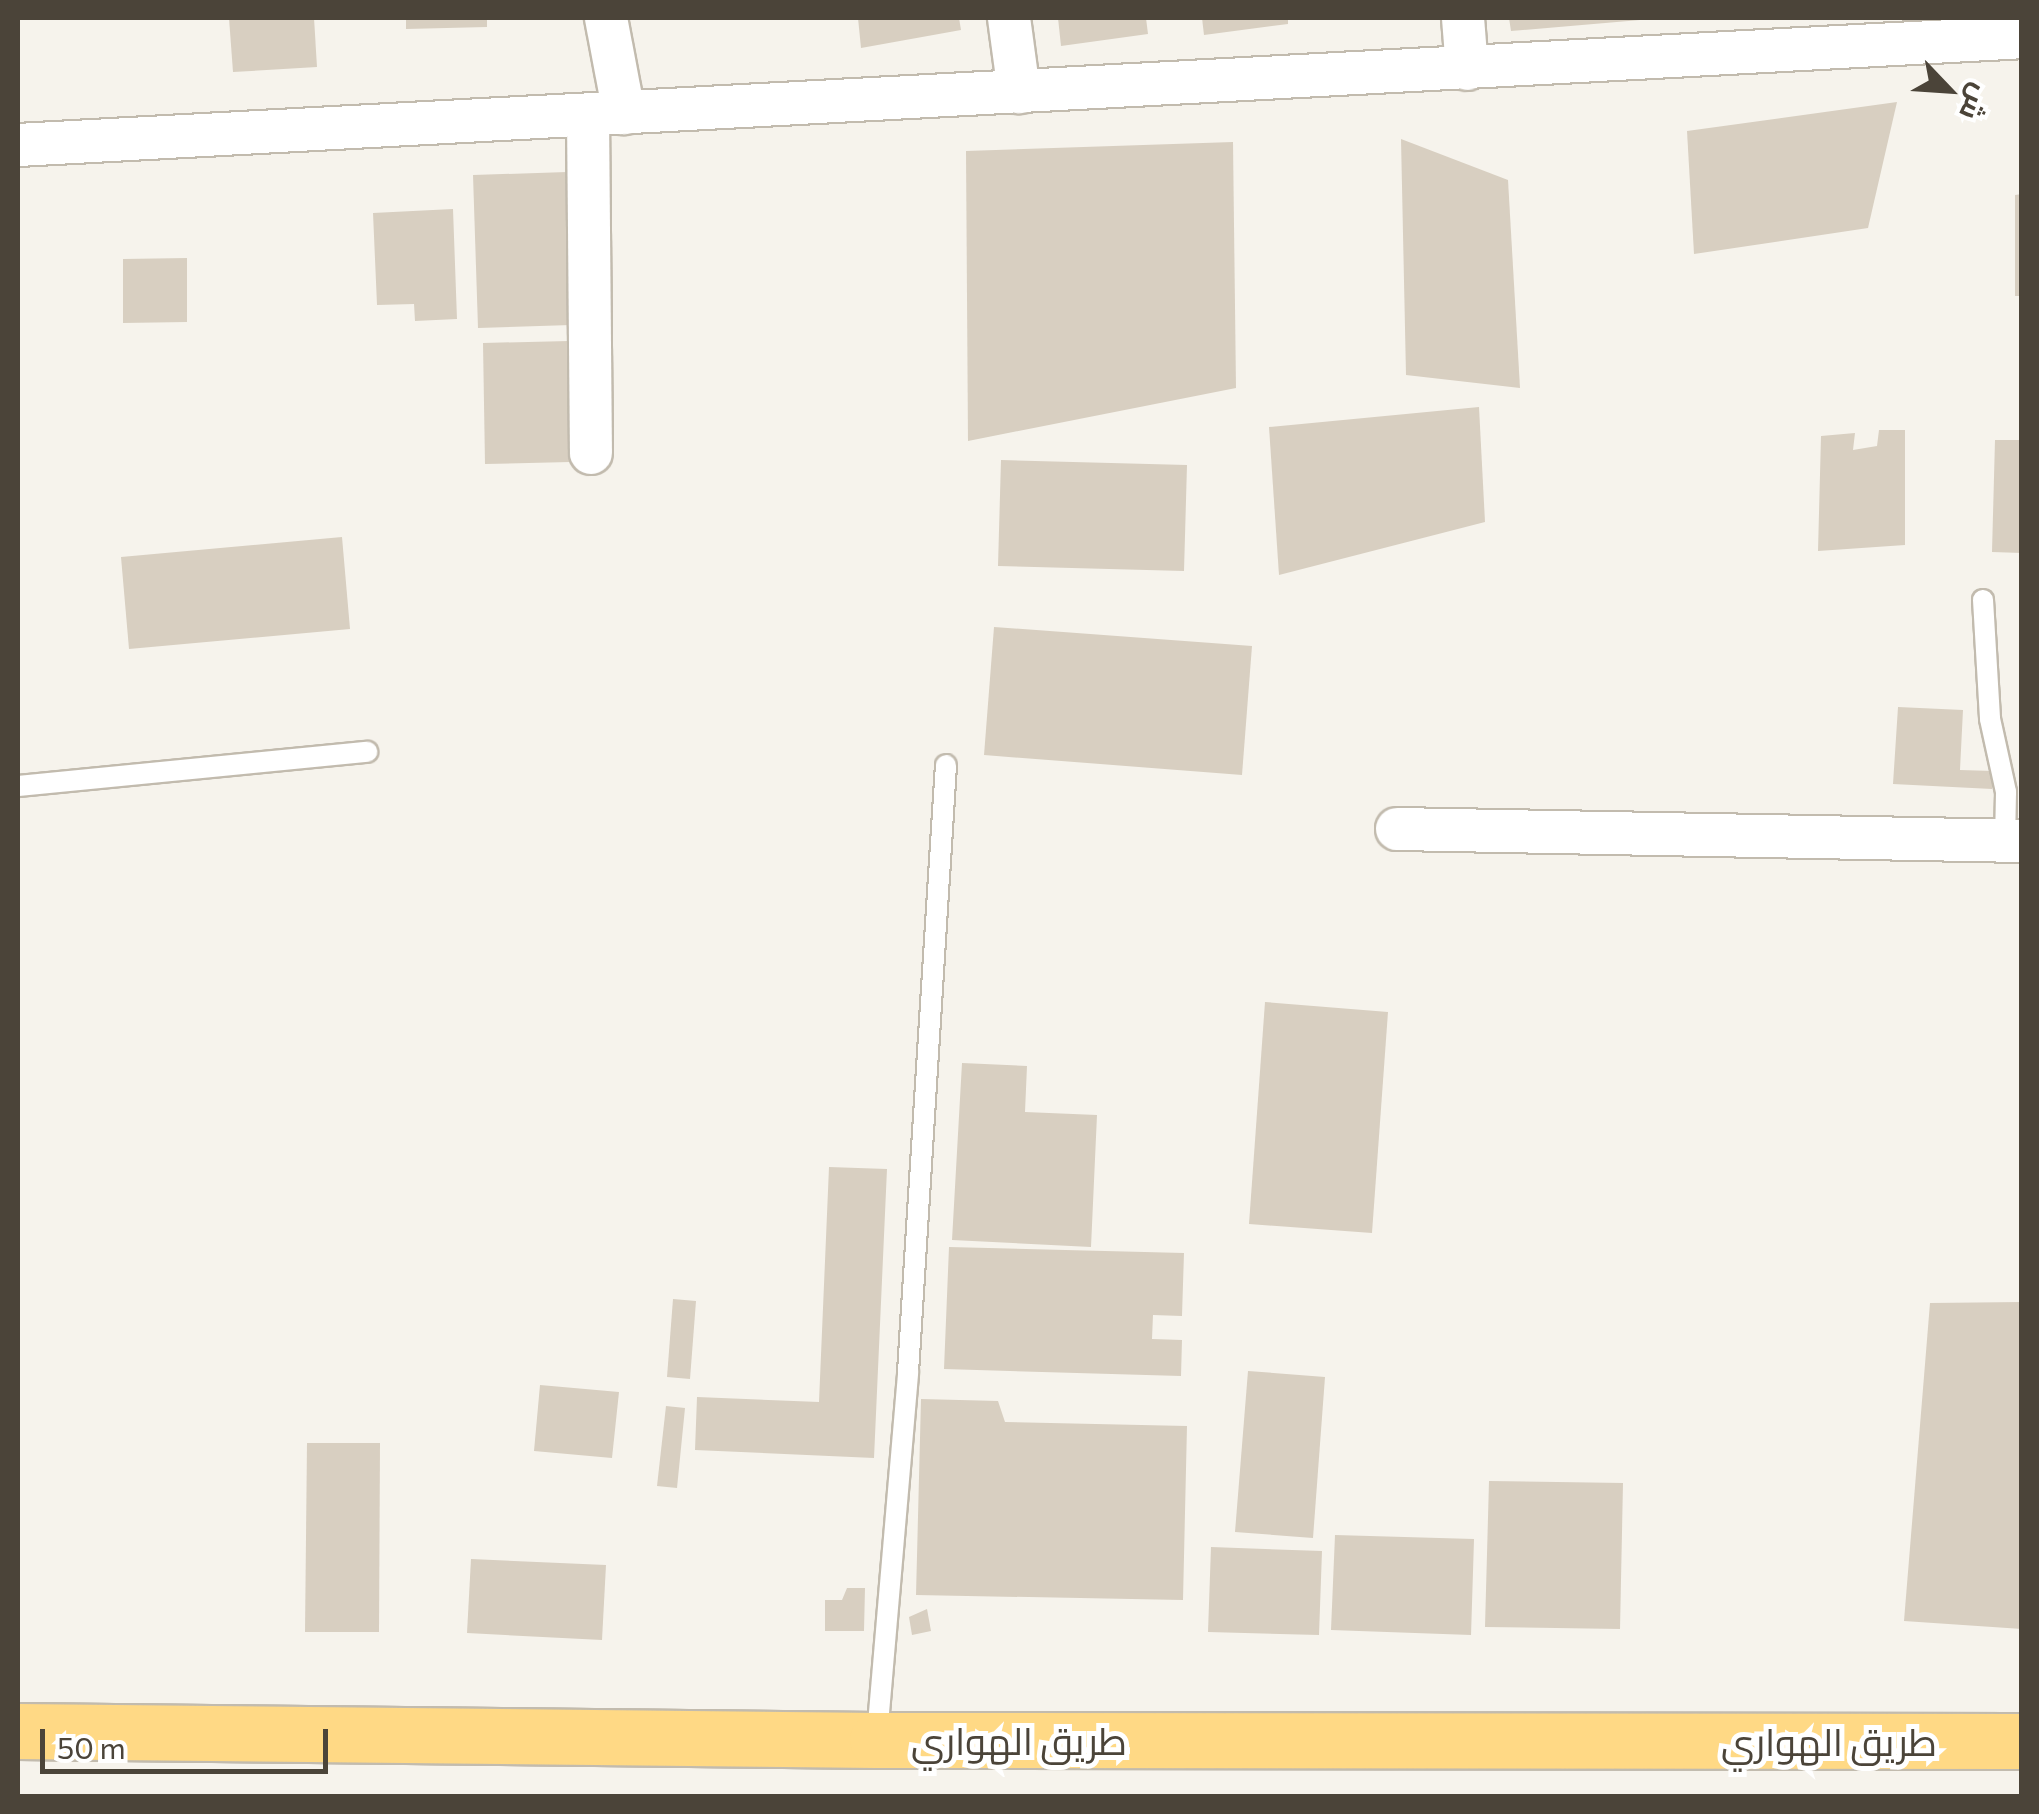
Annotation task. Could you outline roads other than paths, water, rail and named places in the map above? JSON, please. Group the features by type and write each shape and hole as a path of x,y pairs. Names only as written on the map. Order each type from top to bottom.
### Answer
{"highway":[{"name":"طريق الهواري","path":"18,1732 877,1740 2022,1741"}],"street":[{"path":"591,453 606,114 606,18"},
{"path":"1009,18 1019,92"},
{"path":"1463,18 1467,69"},
{"path":"18,145 1467,69 1943,29 2022,37"},
{"path":"1397,829 2013,842"}],"lane":[{"path":"1983,600 1990,719 2013,842"},
{"path":"18,786 368,752"},
{"path":"877,1740 908,1372 946,765"}]}
